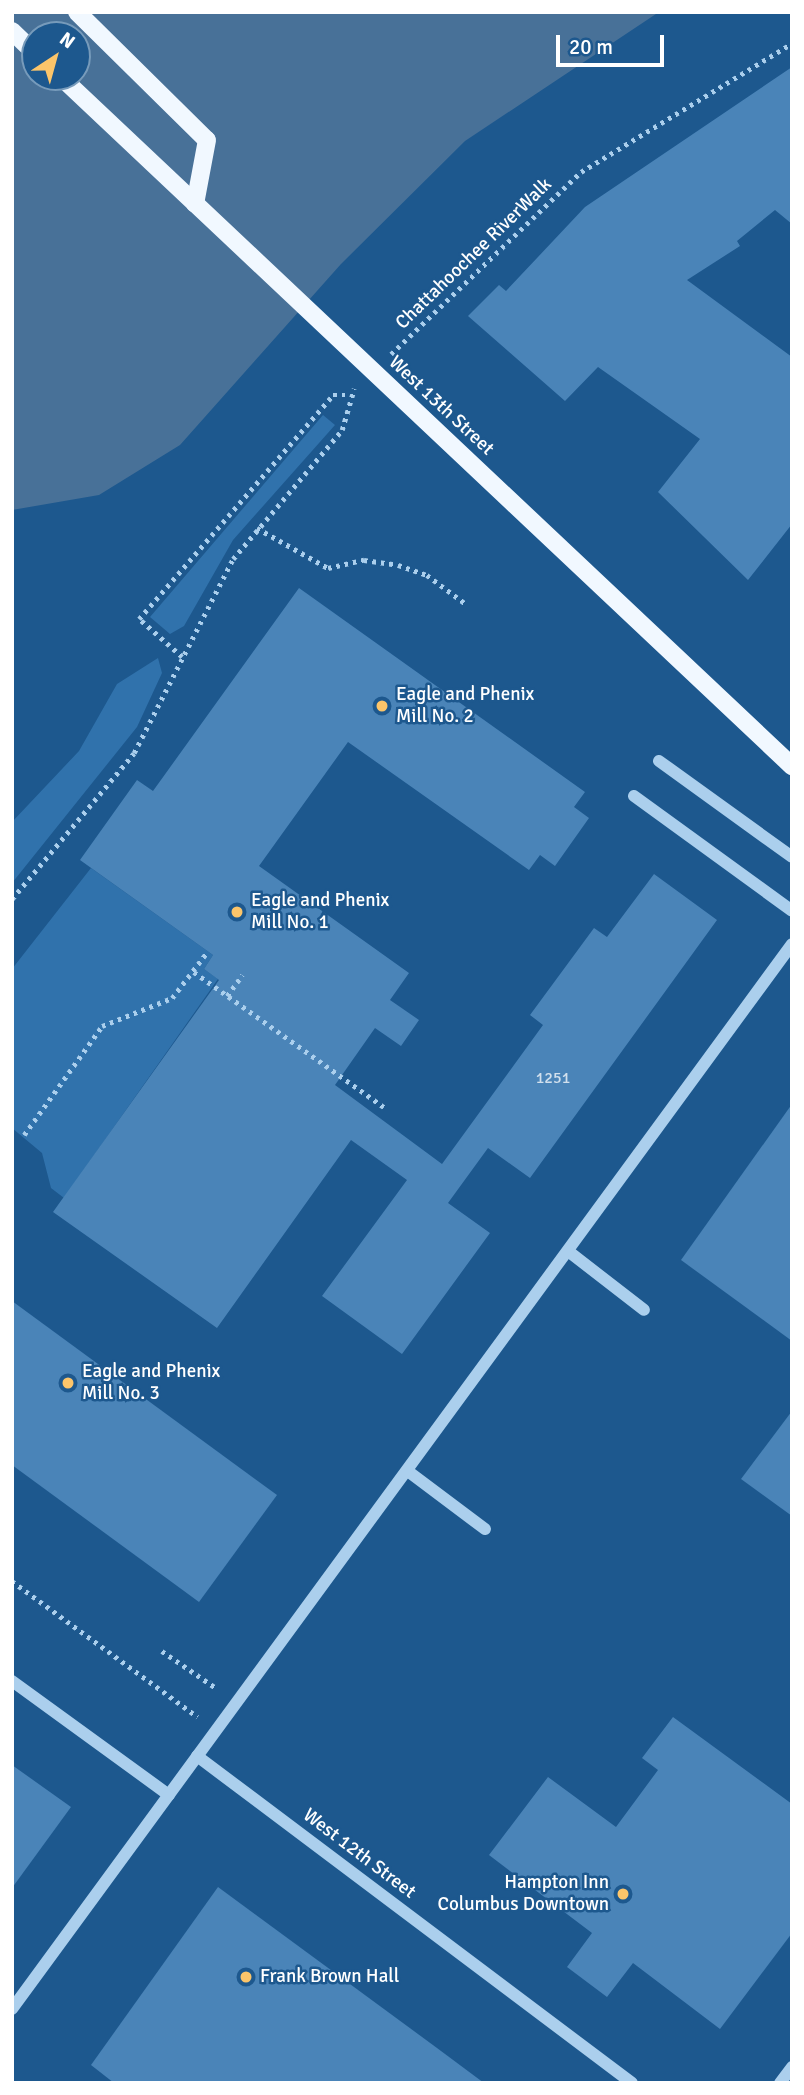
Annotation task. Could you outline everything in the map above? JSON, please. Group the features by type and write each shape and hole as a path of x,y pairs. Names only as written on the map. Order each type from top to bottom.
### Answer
{"main road":[{"path":"77,12 207,140 195,204"},
{"name":"West 13th Street","path":"76,91 792,766"}],"street":[{"path":"659,761 792,858"},
{"path":"634,796 792,911"},
{"path":"12,2009 409,1472 792,944"},
{"path":"568,1251 644,1310"},
{"path":"409,1472 485,1528"},
{"path":"12,1681 169,1795"},
{"name":"West 12th Street","path":"197,1756 632,2083"},
{"path":"780,2083 792,2067"}],"path":[{"name":"Chattahoochee RiverWalk","path":"382,363 581,172 792,43"},
{"path":"12,899 135,753 181,657 233,559 342,430 348,395 365,379"},
{"path":"181,657 139,619 333,395 348,395"},
{"path":"257,528 328,568 363,560 398,565 427,575 466,604"},
{"path":"24,1135 102,1026 124,1013 162,1006 208,951"},
{"path":"193,972 384,1107"},
{"path":"227,996 242,975"},
{"path":"12,1581 216,1731"},
{"path":"162,1651 237,1703"}],"shaded area":[{"path":"12,12 659,12 465,141 341,264 180,445 99,495 12,510"},
{"path":"323,415 335,425 233,540 184,626 170,634 150,617"},
{"path":"158,658 162,673 137,727 12,883 12,822 79,751 117,684"},
{"path":"91,868 213,955 204,969 218,979 64,1198 51,1188 42,1153 12,1128 12,969"}],"building":[{"path":"792,67 792,224 775,210 737,241 740,246 687,280 792,357 792,524 748,580 658,492 700,439 598,367 565,401 468,316 499,285 506,291 585,207"},
{"path":"299,588 585,792 574,807 589,818 555,866 540,855 529,870 348,742 259,866 409,973 390,1000 419,1020 401,1046 375,1028 335,1085 442,1164 543,1025 530,1015 594,928 607,937 654,874 717,920 530,1178 488,1148 448,1203 490,1233 402,1354 322,1296 407,1180 351,1140 217,1328 53,1212 219,980 204,969 213,955 80,860 137,780 153,791"},
{"path":"792,1104 792,1341 681,1260"},
{"name":"Eagle and Phenix Mill No. 3","path":"12,1301 277,1495 199,1602 12,1465"},
{"path":"792,1411 792,1516 741,1479"},
{"path":"673,1717 792,1804 792,1933 720,2029 633,1963 607,1997 567,1967 592,1933 489,1855 548,1777 616,1827 658,1770 642,1758"},
{"path":"12,1765 71,1807 12,1888"},
{"name":"Frank Brown Hall","path":"218,1887 484,2083 114,2083 91,2065"}],"place":[{"name":"Eagle and Phenix Mill No. 2","path":"382,706"},
{"name":"Eagle and Phenix Mill No. 1","path":"237,912"},
{"name":"Eagle and Phenix Mill No. 3","path":"68,1383"},
{"name":"Hampton Inn Columbus Downtown","path":"623,1894"},
{"name":"Frank Brown Hall","path":"246,1977"}]}
